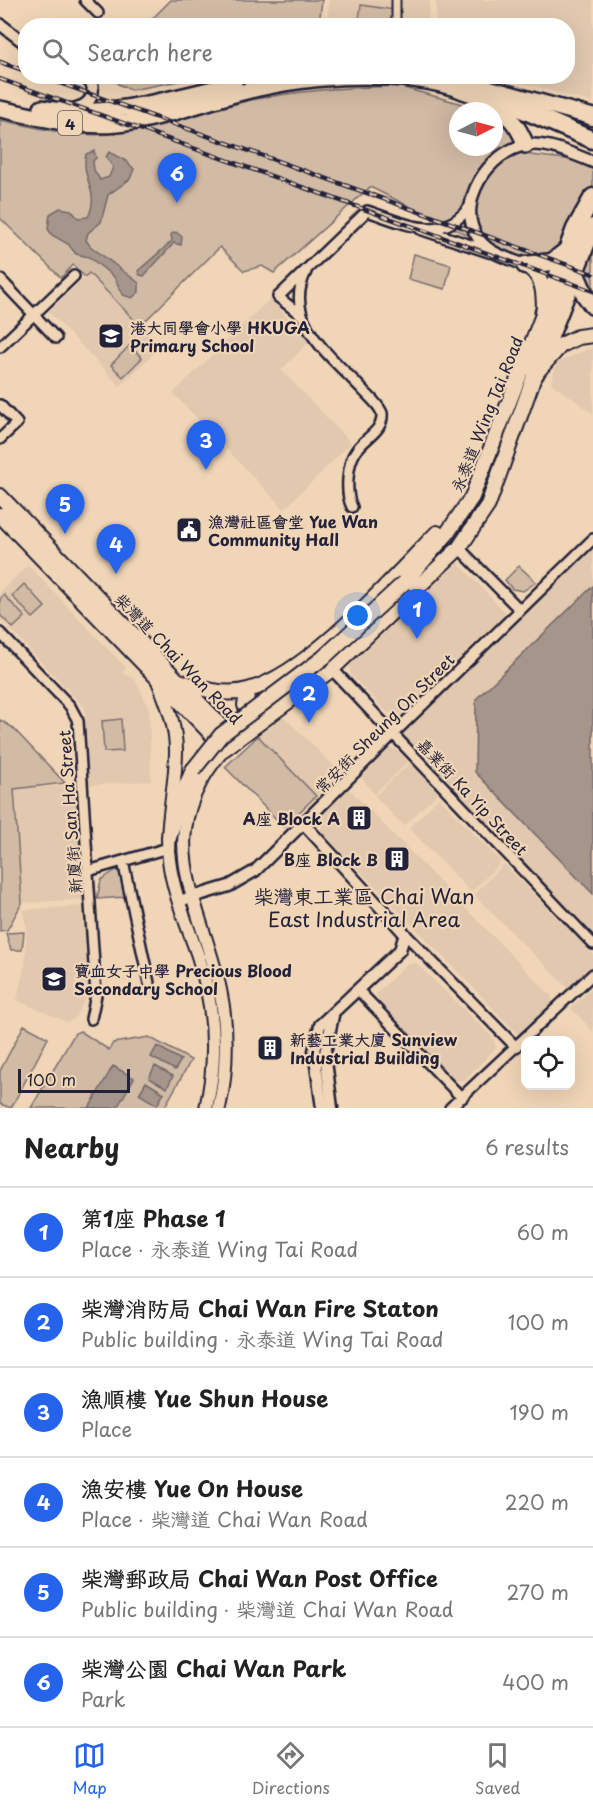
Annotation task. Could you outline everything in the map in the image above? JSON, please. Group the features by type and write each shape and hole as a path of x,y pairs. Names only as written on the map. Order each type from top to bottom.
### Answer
{"highway":[{"name":"4","path":"0,99 58,111 123,108 232,84"},
{"name":"4","path":"0,109 72,124 104,125 141,120 246,91 286,84"},
{"name":"4","path":"433,84 462,90 509,105 593,140"},
{"path":"474,84 593,117"},
{"path":"462,90 505,114 516,126 526,145"},
{"path":"536,374 574,272 593,197"},
{"path":"544,312 567,251 586,222"},
{"path":"525,265 552,262 567,251"},
{"path":"574,272 593,306"}],"main road":[{"path":"525,265 540,279 544,312"},
{"name":"永泰道 Wing Tai Road","path":"169,843 179,802 193,770 221,735 323,658 404,583 467,507 488,461 544,312"},
{"path":"536,374 561,345 578,337 593,335"},
{"name":"永泰道 Wing Tai Road","path":"187,822 200,782 230,744 332,669 459,548 488,505 536,374"},
{"name":"柴灣道 Chai Wan Road","path":"0,496 176,680 230,744"},
{"path":"176,680 208,690 248,690 287,672 323,645 467,507"},
{"name":"柴灣道 Chai Wan Road","path":"0,515 155,675 230,744"},
{"name":"柴灣道 Chai Wan Road","path":"155,675 169,711 176,750 169,843 185,899 211,1012 213,1056 206,1108"},
{"path":"248,690 245,697 248,711 253,717 264,719"},
{"name":"柴灣道 Chai Wan Road","path":"187,822 184,862 185,899 213,964 221,1000 225,1061 219,1108"}],"street":[{"path":"86,0 98,13"},
{"path":"396,0 396,18"},
{"path":"1,23 18,37"},
{"path":"58,111 80,107 90,101 93,88 91,84"},
{"path":"421,229 449,224 457,220 472,203 487,168 508,151 526,145 547,147 593,162"},
{"path":"472,203 473,230 493,253"},
{"path":"352,507 348,491 354,455 380,427 383,418 380,408 320,345 301,315 278,297 367,210 525,265"},
{"path":"286,303 294,305 306,272"},
{"path":"0,347 74,276"},
{"path":"0,279 56,338"},
{"path":"298,298 301,315"},
{"path":"0,405 17,423 0,439"},
{"name":"常安街 Sheung On Street","path":"185,899 229,886 245,878 304,824 593,539"},
{"path":"459,548 520,610"},
{"name":"新廈街 San Ha Street","path":"0,633 76,716 96,995 91,1019"},
{"name":"嘉業街 Ka Yip Street","path":"332,669 593,945"},
{"path":"304,824 414,944 516,1047"},
{"path":"88,871 123,861 169,843"},
{"path":"123,861 149,983"},
{"path":"400,950 405,934"},
{"path":"321,1108 314,1044 324,1020 333,1016 400,950 414,944"},
{"path":"450,1108 593,974"},
{"path":"358,990 462,1098"},
{"path":"332,1108 325,1053 333,1016"}],"shaded area":[{"path":"171,0 322,0 320,18 153,18"},
{"path":"329,0 430,0 428,18 328,18"},
{"path":"436,0 593,0 593,103 526,84 575,84 575,18 436,18"},
{"path":"361,5 395,10 394,18 359,18"},
{"path":"118,84 163,84 131,90"},
{"path":"397,86 455,102 449,102 449,156 503,156 503,118 507,120 522,154 574,160 593,169 593,297 370,187 274,273 262,266 244,271 220,247 140,326 89,273 85,277 73,265 61,278 0,218 0,120 67,133 109,134 161,124 265,97 321,90"},
{"path":"94,151 96,158 93,161 94,170 100,180 109,177 113,167 106,157 109,152 126,161 134,169 130,179 108,195 101,222 88,233 86,240 90,246 139,283 139,292 132,298 123,295 114,277 89,257 76,254 68,244 52,235 48,229 50,214 60,208 71,210 78,218 88,217 92,200 85,163 86,154"},
{"path":"176,232 182,237 181,245 174,243 144,276 140,275 138,271 172,241 171,234"},
{"path":"414,254 451,265 445,289 408,279"},
{"name":"港大同學會小學 HKUGA Primary School","path":"89,273 160,347 120,386 49,312"},
{"path":"270,299 310,341 281,370 351,443 284,509 173,393"},
{"path":"130,345 142,358 123,377 111,365"},
{"path":"593,347 593,413 551,383 557,363"},
{"path":"593,548 593,935 402,733 453,680"},
{"path":"458,563 506,613 401,714 388,713 350,674 350,665"},
{"path":"28,565 126,668 122,673 135,679 149,709 151,781 89,785 85,708 0,618 0,592"},
{"path":"519,566 536,582 523,591 512,589 505,580"},
{"path":"24,584 45,607 33,618 12,596"},
{"path":"593,586 593,894 475,772 476,699"},
{"path":"4,595 25,617 13,628 0,615 0,599"},
{"path":"284,717 340,772 316,796 258,736"},
{"path":"121,719 123,751 104,752 102,721"},
{"path":"0,720 12,727 65,783 14,789 22,903 7,930 0,931"},
{"path":"258,736 316,796 284,827 225,767"},
{"path":"390,748 396,749 408,762 374,794 361,777"},
{"path":"410,763 438,793 404,826 375,796"},
{"path":"75,785 82,899 22,903 14,789"},
{"path":"349,789 551,996 552,1002 520,1036 321,831 324,813"},
{"path":"439,798 501,862 471,892 409,828"},
{"path":"504,864 593,954 593,968 573,988 567,987 474,895"},
{"path":"116,870 120,872 125,897 97,899 101,880"},
{"name":"寶血女子中學 Precious Blood Secondary School","path":"82,906 88,994 75,1018 67,1022 17,1000 25,964 27,930 23,910"},
{"path":"24,932 22,950 11,950 6,933"},
{"path":"416,963 493,1038 496,1048 464,1080 455,1081 380,1003 376,994 407,964"},
{"path":"593,987 593,1031 571,1008"},
{"path":"24,1025 48,1038 11,1108 0,1104 0,1071"},
{"path":"80,1031 109,1050 113,1043 149,1037 191,1060 164,1108 31,1108 75,1033"},
{"path":"157,1046 181,1060 175,1070 151,1057"},
{"path":"113,1066 134,1078 117,1108 89,1108"},
{"path":"155,1066 173,1076 167,1088 149,1078"},
{"path":"146,1082 164,1093 157,1105 139,1094"}],"railway":[{"path":"0,62 18,68"},
{"path":"0,79 593,291"},
{"path":"62,84 593,274"}],"place":[{"name":"柴灣公園 Chai Wan Park","path":"177,203"},
{"name":"港大同學會小學 HKUGA Primary School","path":"111,336"},
{"name":"漁順樓 Yue Shun House","path":"206,470"},
{"name":"漁灣社區會堂 Yue Wan Community Hall","path":"189,530"},
{"name":"柴灣郵政局 Chai Wan Post Office","path":"65,534"},
{"name":"漁安樓 Yue On House","path":"116,574"},
{"name":"第1座 Phase 1","path":"417,639"},
{"name":"柴灣消防局 Chai Wan Fire Staton","path":"309,723"},
{"name":"A座 Block A","path":"359,818"},
{"name":"B座 Block B","path":"397,859"},
{"name":"寶血女子中學 Precious Blood Secondary School","path":"54,979"},
{"name":"新藝工業大廈 Sunview Industrial Building","path":"270,1048"}],"district":[{"name":"柴灣東工業區 Chai Wan East Industrial Area","path":"364,908"}]}
